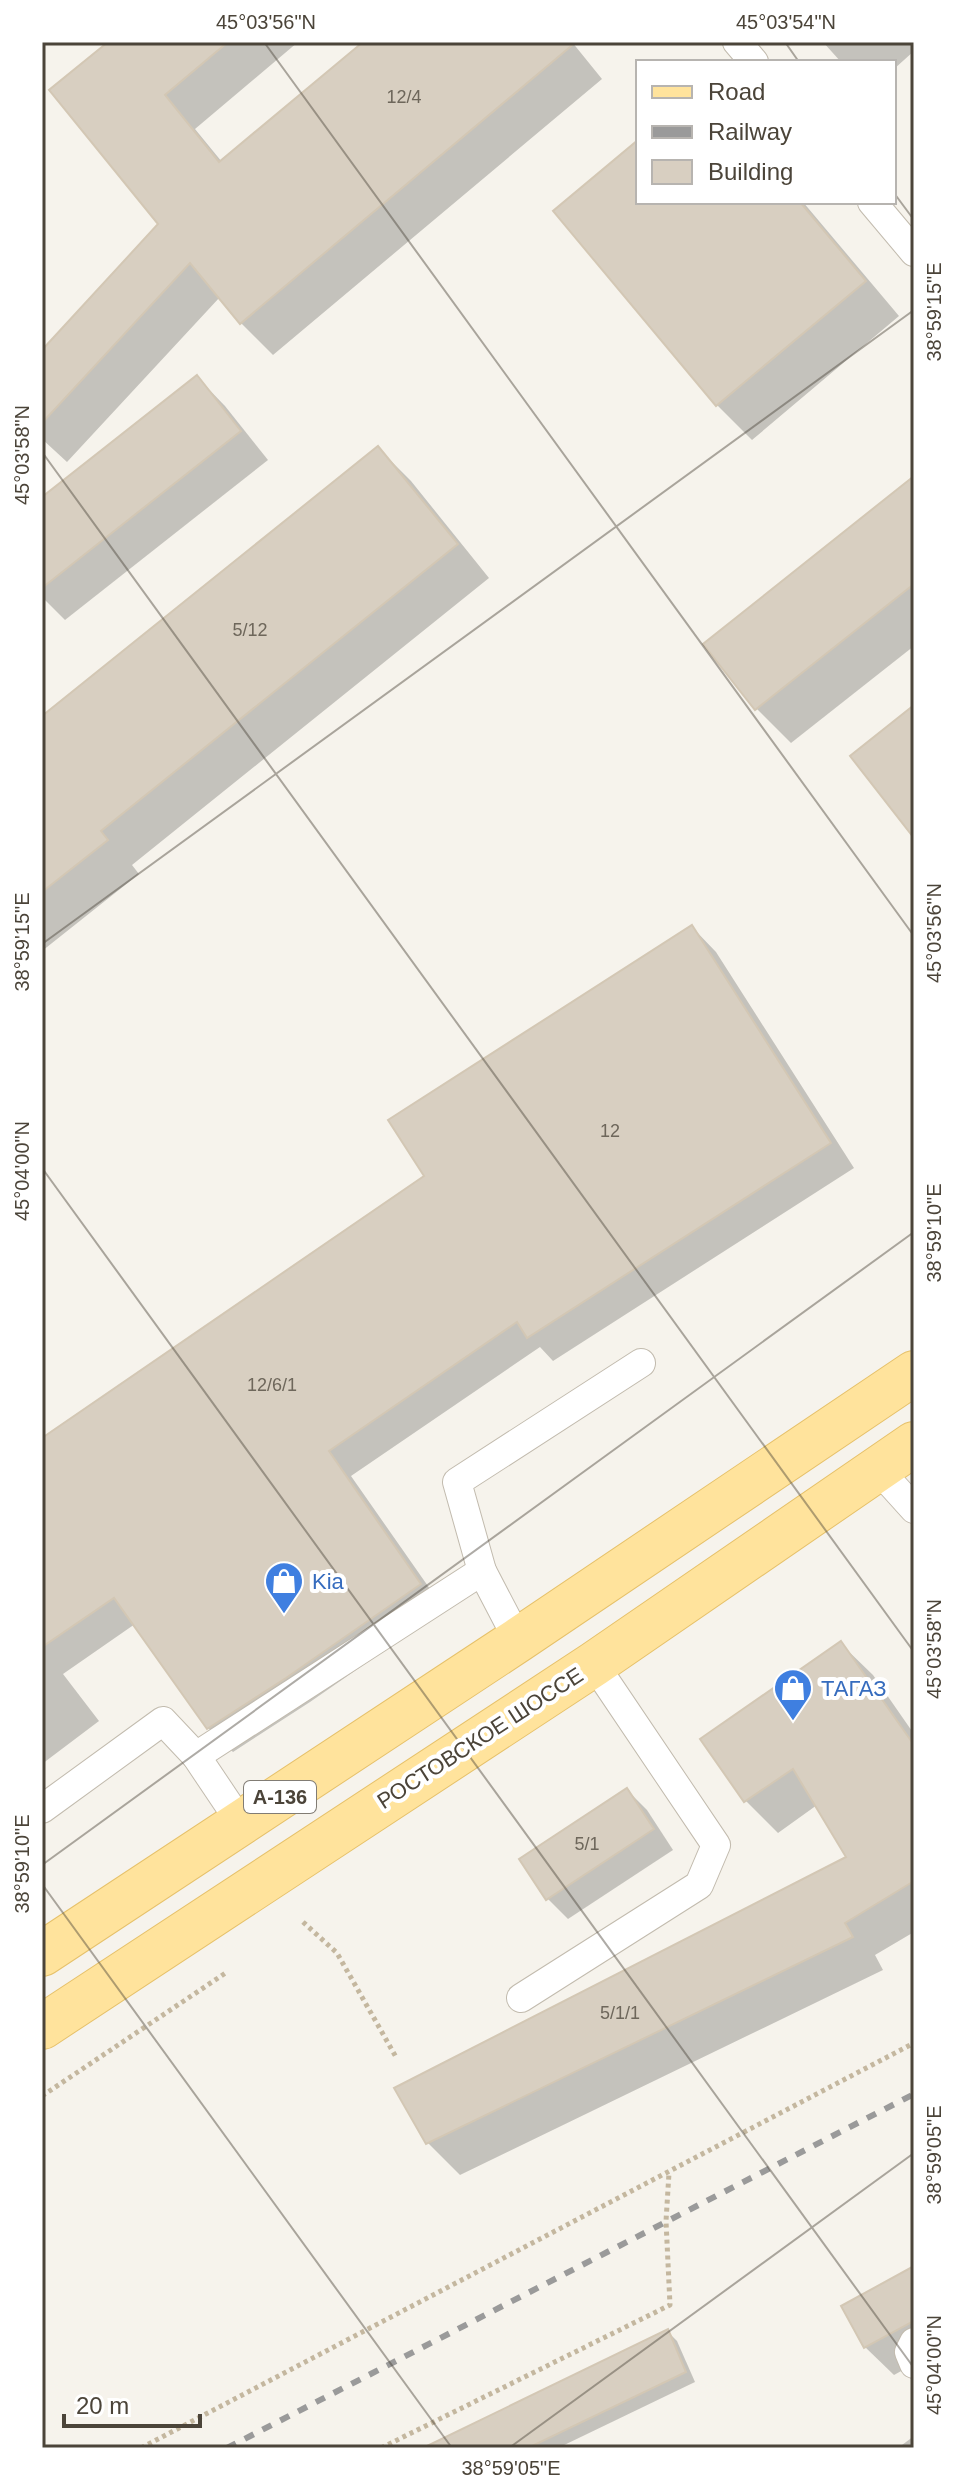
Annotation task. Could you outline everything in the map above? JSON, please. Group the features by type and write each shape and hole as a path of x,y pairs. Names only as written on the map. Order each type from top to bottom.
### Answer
{"main road":[{"name":"А-136","path":"42,1954 518,1640 914,1373"},
{"name":"РОСТОВСКОЕ ШОССЕ","path":"42,2027 594,1664 914,1444"},
{"name":"А-136","path":"241,1823 274,1873"}],"lane":[{"path":"737,42 752,60"},
{"path":"874,204 914,252"},
{"path":"518,1640 482,1571 457,1482 641,1363"},
{"path":"877,1468 914,1509"},
{"path":"196,1756 482,1571"},
{"path":"521,1998 699,1885 716,1845 594,1664"},
{"path":"42,1809 163,1721 196,1756 241,1823"},
{"path":"914,2342 909,2352 914,2364"}],"path":[{"path":"303,1922 337,1953 396,2057"},
{"path":"42,2096 227,1972"},
{"path":"141,2448 914,2043"},
{"path":"381,2448 670,2305 666,2221 669,2172"}],"building":[{"path":"108,42 228,42 165,95 219,162 363,42 576,42 240,324 190,263 42,423 42,350 158,224 49,90"},
{"path":"636,142 636,204 802,204 866,281 716,406 553,211"},
{"path":"197,375 241,431 42,588 42,497"},
{"path":"378,446 458,544 101,831 108,840 42,892 42,716"},
{"path":"914,476 914,584 755,710 703,644"},
{"path":"914,705 914,838 850,756"},
{"path":"692,925 831,1143 527,1338 517,1322 329,1451 421,1584 207,1729 114,1598 42,1647 42,1438 424,1176 388,1120"},
{"path":"841,1641 914,1745 914,1881 845,1923 853,1937 426,2144 394,2088 846,1857 793,1769 744,1802 700,1739"},
{"path":"627,1788 654,1829 546,1900 519,1859"},
{"path":"914,2266 914,2321 864,2348 841,2306"},
{"path":"668,2329 686,2372 528,2448 423,2448"}],"railway":[{"path":"227,2448 914,2094"}],"place":[{"name":"Kia","path":"284,1615"},
{"name":"ТАГАЗ","path":"793,1722"}]}
